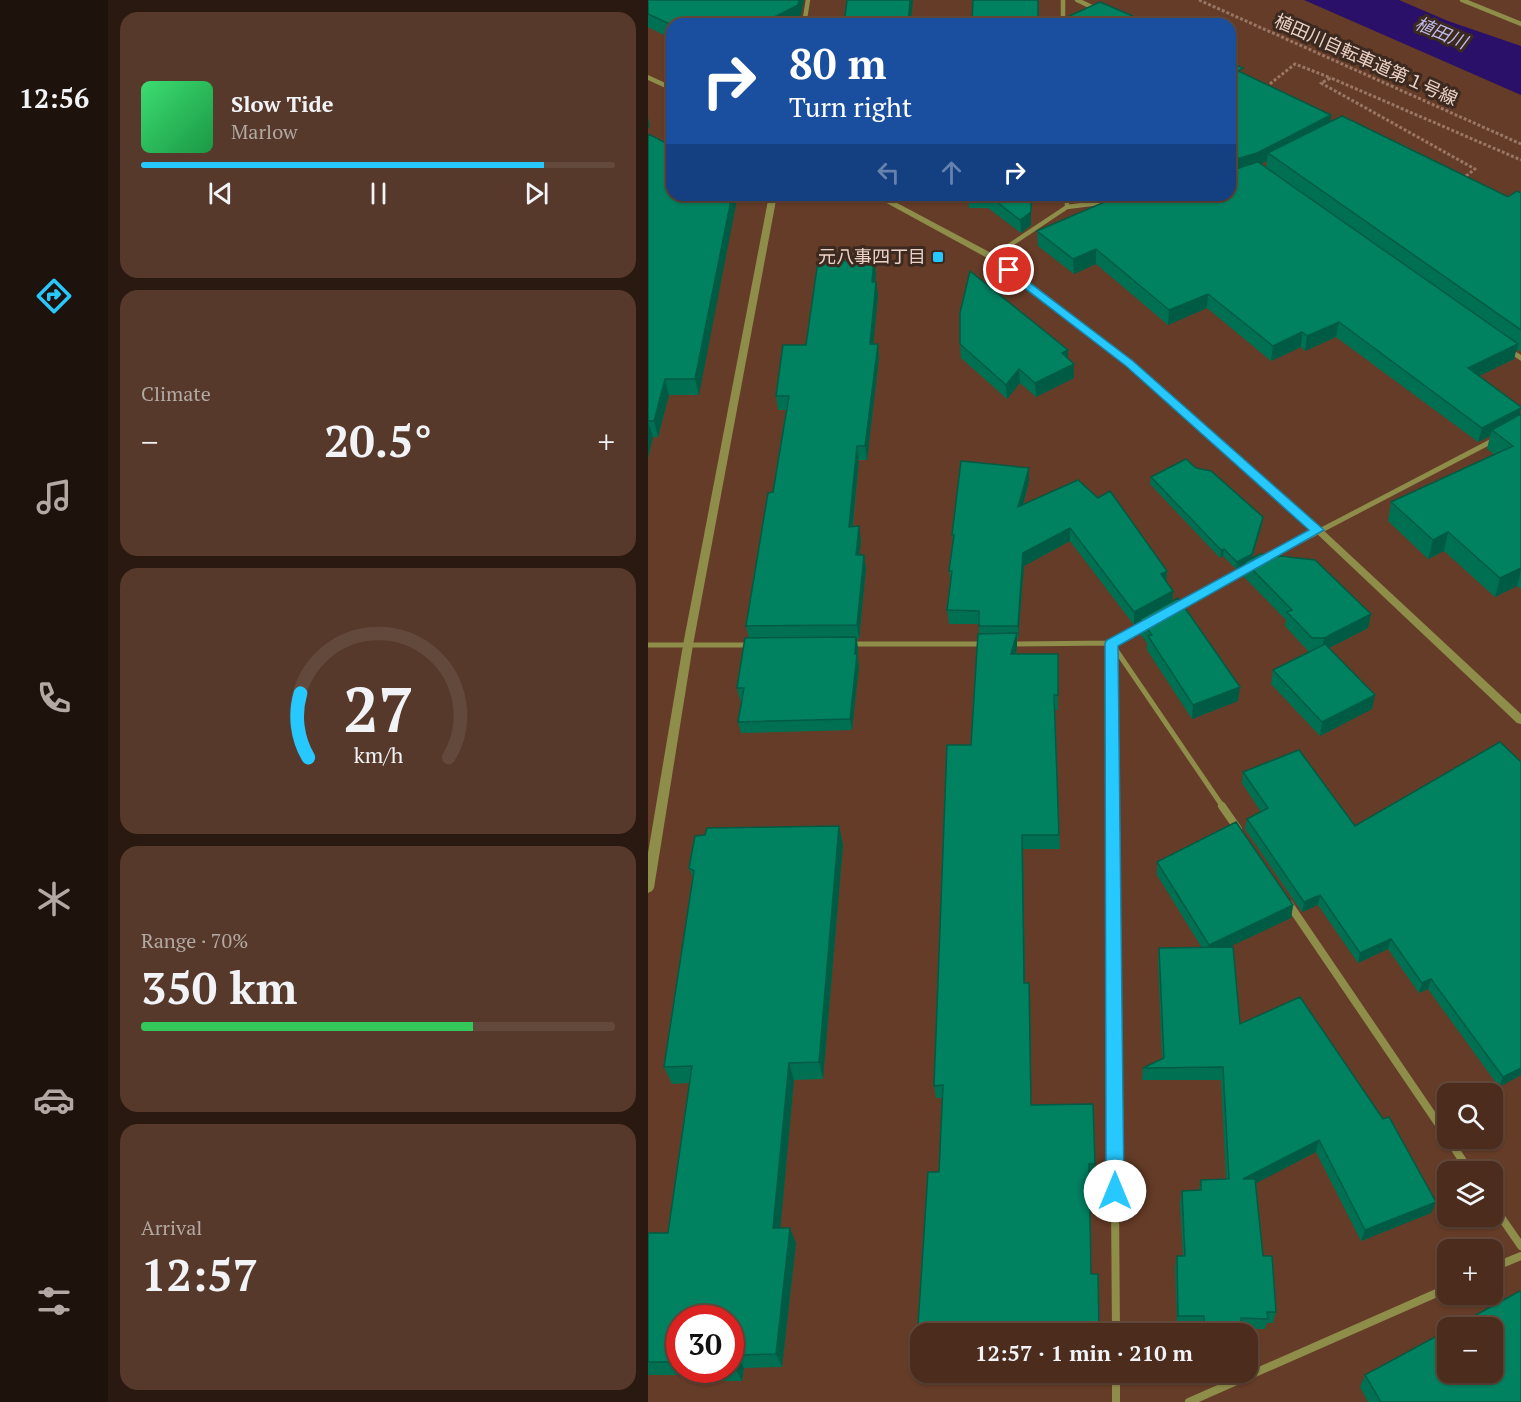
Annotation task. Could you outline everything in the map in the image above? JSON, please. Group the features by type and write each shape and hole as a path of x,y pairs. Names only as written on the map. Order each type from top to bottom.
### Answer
{"street":[{"path":"805,18 808,0"},
{"path":"1063,0 1063,18"},
{"path":"1077,0 1098,10"},
{"path":"1462,0 1521,24"},
{"path":"648,77 666,86"},
{"path":"648,888 688,645 772,201"},
{"path":"887,201 992,257 1130,363 1318,530 1521,720"},
{"path":"1067,201 1067,207"},
{"path":"992,257 1067,207 1112,201"},
{"path":"1502,344 1521,358"},
{"path":"1173,609 1318,530 1501,436"},
{"path":"1006,644 1111,643 1153,621"},
{"path":"1111,643 1246,841"},
{"path":"1111,643 1116,1323"},
{"path":"841,644 994,644"},
{"path":"648,645 759,645"},
{"path":"1286,901 1437,1122"},
{"path":"1503,1220 1521,1246"},
{"path":"1503,1263 1521,1256"},
{"path":"1189,1402 1437,1293"},
{"path":"1116,1383 1116,1402"}],"path":[{"name":"植田川自転車道第１号線","path":"1199,0 1521,144"},
{"path":"1266,87 1295,64 1521,160"},
{"path":"1331,78 1321,83 1475,169 1461,180"}],"water":[{"name":"植田川","path":"1304,0 1399,0 1448,21 1521,46 1521,95"}],"building":[{"path":"648,0 799,0 798,5 772,18 666,18 666,22 648,14"},
{"path":"847,0 910,0 908,18 845,18"},
{"path":"973,0 1038,0 1038,18 972,18"},
{"path":"1100,2 1137,18 1065,18"},
{"path":"1236,65 1243,68 1238,71 1331,115 1257,153 1236,159"},
{"path":"1342,116 1508,197 1517,191 1521,193 1521,330 1268,153"},
{"path":"648,134 666,143 666,201 731,201 695,379 665,379 654,421 648,421"},
{"path":"1258,162 1518,344 1468,368 1521,408 1482,428 1339,322 1307,336 1302,332 1273,346 1208,294 1169,310 1096,249 1073,259 1037,231 1107,201 1236,201 1236,169"},
{"path":"996,201 1031,201 1031,212 1020,220"},
{"path":"874,260 872,282 876,282 870,344 878,344 865,446 857,446 849,527 859,526 856,555 864,555 857,625 746,626 768,493 773,492 789,396 776,396 783,345 806,345 818,261"},
{"path":"970,271 1068,350 1062,353 1074,364 1035,383 1019,369 1006,385 960,344 960,313"},
{"path":"1521,414 1521,568 1500,578 1448,532 1433,540 1391,502 1513,446 1492,430"},
{"path":"1186,459 1196,468 1211,471 1263,517 1252,554 1237,562 1224,549 1221,550 1151,477"},
{"path":"961,461 1029,468 1018,507 1078,480 1098,498 1110,491 1167,571 1161,574 1173,591 1134,612 1070,528 1023,553 1018,626 979,626 979,611 947,610 952,571 949,571 954,535 952,535"},
{"path":"1260,554 1315,560 1371,614 1324,638 1312,638 1287,612 1292,610 1245,562"},
{"path":"1178,598 1240,687 1193,705 1148,636 1152,635 1140,619"},
{"path":"1017,633 1011,654 1058,654 1058,695 1054,695 1059,835 1022,835 1024,983 1029,983 1031,1105 1093,1104 1095,1164 1089,1164 1091,1274 1098,1274 1099,1323 918,1323 928,1172 939,1172 943,1085 934,1086 947,745 971,745 978,634"},
{"path":"856,637 855,654 857,654 850,719 738,722 744,688 737,688 745,638"},
{"path":"1325,644 1375,695 1322,722 1273,670"},
{"path":"1500,742 1521,762 1521,1068 1503,1077 1431,979 1422,983 1391,939 1360,953 1320,895 1304,902 1247,819 1268,808 1243,772 1299,750 1355,826"},
{"path":"1236,822 1293,905 1209,945 1157,862"},
{"path":"839,826 819,1062 789,1063 773,1228 790,1228 776,1354 744,1355 744,1305 666,1305 666,1362 648,1362 648,1233 668,1233 692,1066 664,1067 694,871 689,868 695,836 705,835 707,828"},
{"path":"1233,947 1240,1024 1300,997 1383,1119 1389,1117 1436,1202 1365,1230 1319,1140 1243,1179 1255,1179 1263,1256 1272,1256 1276,1312 1267,1312 1268,1319 1241,1318 1241,1323 1204,1323 1204,1316 1178,1316 1177,1256 1185,1256 1182,1191 1201,1190 1201,1180 1229,1179 1223,1067 1143,1068 1164,1058 1159,948"},
{"path":"1520,1291 1521,1293 1521,1402 1381,1402 1365,1375 1437,1336 1437,1383 1503,1383 1503,1317 1472,1317 1494,1305 1503,1305 1503,1300"}],"place":[{"name":"元八事四丁目","path":"938,257"}],"route":[{"path":"1009,270 1130,363 1318,530 1111,643 1115,1191"}]}
